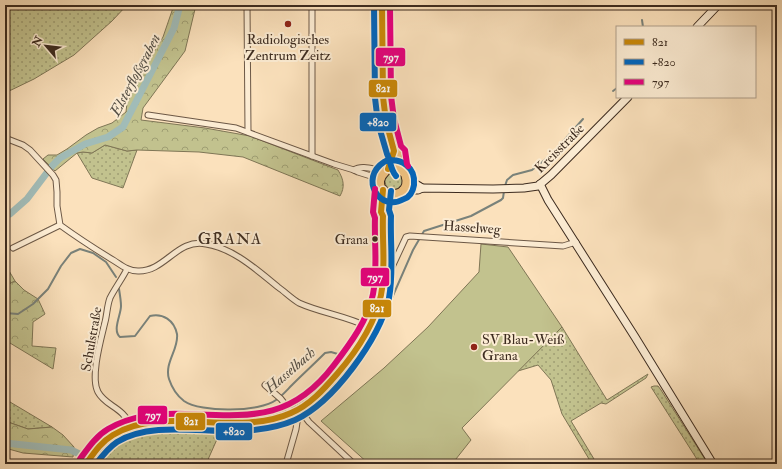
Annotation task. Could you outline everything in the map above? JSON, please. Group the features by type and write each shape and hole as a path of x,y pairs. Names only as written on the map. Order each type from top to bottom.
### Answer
{"main road":[{"path":"382,5 382,97 386,121 394,151 397,153 399,166 404,175 406,185 403,190 395,195 388,203 383,216"},
{"path":"698,26 718,5"},
{"name":"Kreisstraße","path":"403,190 418,190 422,188 508,189 532,187 540,184 551,176 627,98"},
{"path":"87,463 92,454 106,439 117,432 131,427 148,423 169,421 244,423 265,420 295,411 320,394 354,352 380,301 384,269 381,176 391,165 394,151"},
{"path":"387,170 395,168 410,181 418,184 422,188"},
{"path":"540,184 548,200 576,242 713,464"},
{"path":"381,186 388,194 395,195"}],"street":[{"path":"247,5 248,132"},
{"path":"312,5 312,156"},
{"path":"148,115 235,127 334,164 374,177 381,186"},
{"path":"5,138 23,145 30,150 53,175 57,186 57,206 60,226 127,269 138,271 162,264 183,247 194,243 216,246 236,256 298,302 368,327"},
{"path":"354,170 358,168 387,170"},
{"path":"13,248 60,226"},
{"name":"Hasselweg","path":"384,269 392,267 395,263 406,236 563,246 576,242"},
{"name":"Schulstraße","path":"127,269 110,299 97,357 95,374 98,392 102,398 121,412 128,420 131,427"},
{"path":"265,385 309,422 354,464"},
{"path":"286,464 296,429 295,411"}],"green space":[{"path":"5,5 127,5 112,21 74,55 34,79 5,93"},
{"path":"174,5 196,5 185,51 143,108 141,120 205,128 250,136 338,170 342,177 343,183 343,190 340,196 243,157 199,152 127,151 105,145 92,153 77,153 55,171 43,159 48,155 57,155 98,128 112,123 126,112 127,103 163,37"},
{"path":"105,145 127,151 137,150 123,188 92,178 77,153 92,153"},
{"path":"390,172 398,172 403,177 401,188 398,190 390,190 385,185 385,177"},
{"name":"SV Blau-Weiß Grana","path":"481,244 508,247 562,327 462,428 471,440 452,464 369,464 321,421 384,368 428,327 479,272"},
{"path":"5,264 15,281 5,286"},
{"path":"15,281 24,290 38,299 45,314 33,322 32,346 56,348 53,369 5,340 5,286"},
{"path":"562,327 607,400 648,374 646,378 606,404 601,403 571,421 597,464 592,464 562,414 551,380 538,365 518,371"},
{"path":"658,386 661,390 708,464 700,464 651,387"},
{"path":"5,399 52,427 28,429 5,421"},
{"path":"5,421 28,429 52,427 63,435 74,447 73,457 23,453 5,448"},
{"path":"163,425 222,428 206,464 94,464 105,446 116,437 135,430"}],"waterway":[{"name":"Elsterfloßgraben","path":"5,213 10,214 27,199 52,166 60,158 85,144 108,137 123,127 174,28 180,5"},
{"name":"Hasselbach","path":"642,20 643,26"},
{"name":"Hasselbach","path":"505,186 507,180 513,175 532,170 552,154 583,119"},
{"name":"Hasselbach","path":"352,358 358,360 374,339 413,250 424,231 471,216 501,200 503,198 504,191"},
{"name":"Hasselbach","path":"5,313 18,314 33,304 48,289 61,266 71,253 80,249 93,253 106,262 116,277"},
{"name":"Hasselbach","path":"119,289 121,310 117,330 120,337 135,336 150,316 155,315 171,321 176,329 177,340 168,367 169,379 179,396 184,401 192,405 203,408 230,410 257,407 268,404 280,397 325,353 331,352 348,357"},
{"name":"Elsterfloßgraben","path":"5,443 71,450 100,464"}],"transit line":[{"name":"+820","path":"374,5 375,98 378,123 387,154 396,176"},
{"name":"821","path":"382,5 383,97 386,121 394,151 388,169"},
{"name":"797","path":"390,5 391,96 394,119 401,146 405,150 408,166"},
{"name":"+820","path":"384,162 373,176 375,192 380,198 387,201 395,202 408,197 414,187 413,173 406,165 402,163 392,160 386,161"},
{"name":"797","path":"80,459 92,442 100,435 117,424 126,421 145,416 165,414 229,415 267,412 285,406 302,397 318,384 352,340 363,322 371,304 376,266 375,218 373,212 375,189"},
{"name":"821","path":"86,464 105,441 113,435 133,426 154,422 177,421 247,423 269,420 298,410 316,396 337,374 358,347 378,306 381,295 384,265 383,216 381,212 383,190"},
{"name":"+820","path":"96,464 105,452 117,442 145,432 178,429 242,431 269,428 295,420 310,411 325,399 353,368 376,332 384,314 389,298 392,268 391,216 389,210 391,191"}],"place":[{"name":"Radiologisches Zentrum Zeitz","path":"288,24"},
{"name":"Grana","path":"375,239"},
{"name":"SV Blau-Weiß Grana","path":"474,347"}],"district":[{"name":"GRANA","path":"230,238"}]}
